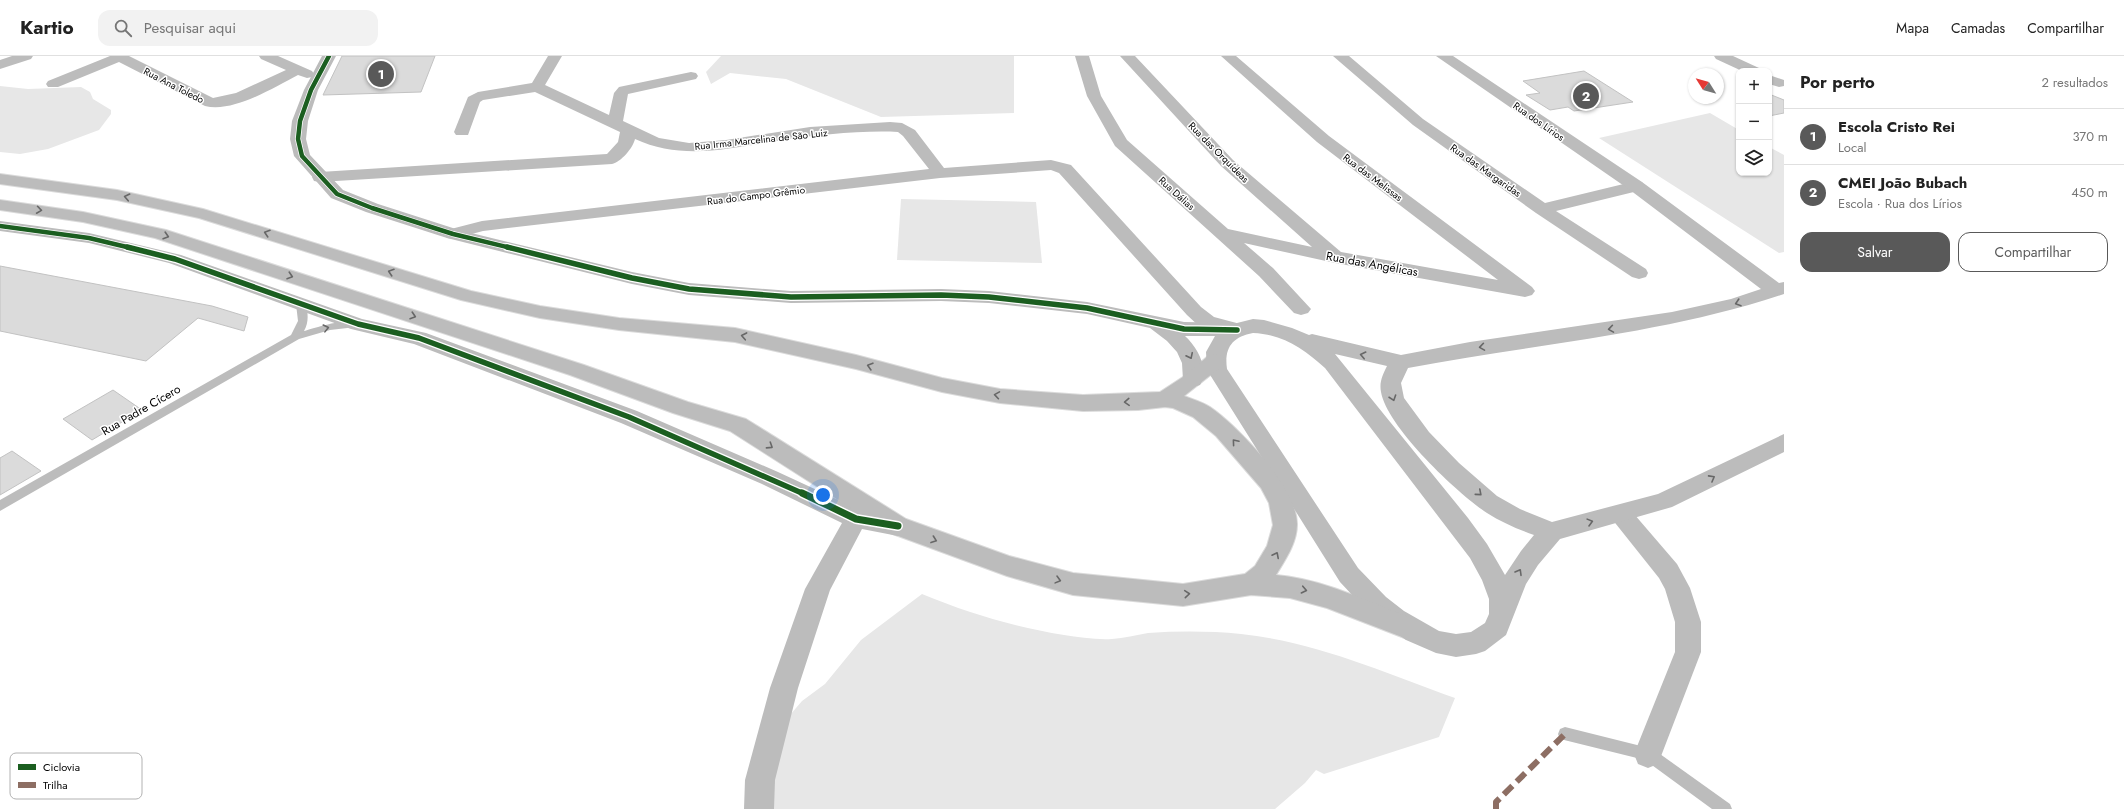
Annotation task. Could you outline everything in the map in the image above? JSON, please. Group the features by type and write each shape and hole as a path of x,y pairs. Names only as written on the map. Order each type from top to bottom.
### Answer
{"street":[{"path":"0,66 26,56"},
{"path":"53,84 120,56"},
{"name":"Rua Ana Toledo","path":"120,56 210,103 217,104 231,100 298,70"},
{"path":"266,56 317,78"},
{"path":"329,56 310,90 300,122 298,139 302,156 337,194 372,208 453,234 632,278 689,289 723,293 798,297 941,295 989,297 1087,308 1150,323 1184,329 1236,330 1253,326 1279,329 1345,350 1401,362 1477,348 1672,318 1735,304 1779,289"},
{"path":"462,132 473,100 478,96 538,87 555,56"},
{"name":"Rua Dálias","path":"1082,56 1094,96 1121,143 1266,272 1301,309"},
{"name":"Rua das Orquídeas","path":"1127,56 1227,163 1336,257"},
{"name":"Rua das Melissas","path":"1228,56 1323,139 1525,291"},
{"name":"Rua das Margaridas","path":"1340,56 1418,122 1542,209 1639,273"},
{"path":"1721,56 1747,68"},
{"name":"Rua dos Lírios","path":"1441,58 1636,186 1779,289"},
{"path":"320,177 612,159 626,143 622,126 621,93 624,90 691,76"},
{"name":"Rua Irma Marcelina de São Luiz","path":"538,87 654,142 684,147 718,145 800,133 890,127 902,128 909,133 940,173"},
{"name":"Rua do Campo Grêmio","path":"453,234 482,226 940,173 1051,165 1059,166 1065,169 1194,311 1207,322 1236,330"},
{"path":"0,179 117,195 203,214 468,296 579,319 660,329 710,332 763,340 942,385 1000,396 1083,403 1131,402 1165,399 1189,407 1213,420 1224,430 1276,492 1284,514 1283,537 1274,560 1264,573 1251,584"},
{"path":"1542,209 1636,186"},
{"path":"0,205 83,217 160,234 577,370 681,408 738,425 898,526"},
{"path":"0,226 89,238 175,259 358,324 419,338 564,391 770,478 856,519 898,526 1007,566 1073,584 1183,595 1251,584 1284,587 1331,598 1407,628 1428,639 1442,643 1467,644 1489,635 1497,628 1502,618 1503,607 1501,596 1496,584 1474,543 1332,362 1313,346 1279,329"},
{"name":"Rua das Angélicas","path":"1220,232 1336,257 1525,291"},
{"path":"1150,323 1171,334 1186,349 1193,365 1193,380"},
{"path":"1165,399 1193,380 1214,361 1219,344 1223,338 1236,330"},
{"path":"1214,361 1221,376 1349,575 1371,599 1407,628"},
{"path":"1401,362 1392,376 1391,391 1393,398 1396,406 1424,441 1489,502 1521,520 1552,532"},
{"path":"1503,607 1510,589 1522,567 1539,544 1552,532 1664,501 1784,442"},
{"path":"1620,514 1668,571 1677,588 1688,622 1688,644 1684,665 1648,754"},
{"path":"759,804 760,780 784,688 818,589 856,519"}],"lane":[{"name":"Rua Padre Cícero","path":"295,337 304,325 305,320 302,304"},
{"name":"Rua Padre Cícero","path":"0,506 295,337 330,327 358,324"},
{"path":"1565,734 1648,754 1725,809"}],"shaded area":[{"path":"721,56 1014,56 1014,113 881,117 786,79 730,73 711,84 706,72"},
{"path":"0,86 28,89 81,87 90,92 93,99 111,110 111,114 99,130 48,149 20,154 0,152"},
{"path":"1710,113 1736,128 1736,176 1772,176 1772,149 1784,155 1784,252 1779,253 1599,138"},
{"path":"901,199 1036,202 1042,263 897,260"},
{"path":"922,594 1009,624 1064,635 1112,639 1148,633 1218,632 1269,638 1323,651 1455,698 1439,737 1324,774 1316,770 1305,783 1275,809 772,809 773,776 790,715 802,701 825,684 861,640"}],"building":[{"path":"342,56 435,56 421,92 323,95"},
{"path":"1584,71 1633,102 1574,111 1568,107 1550,110 1526,95 1540,93 1523,81"},
{"path":"1772,95 1784,100 1784,113 1772,115"},
{"path":"0,266 212,306 248,317 244,331 198,318 146,361 0,331"},
{"path":"113,390 142,410 92,440 63,419"},
{"path":"12,451 41,471 0,495 0,458"}],"marked path":[{"path":"1496,809 1496,802 1565,734"}],"cycle path":[{"path":"329,56 311,90 300,121 298,139 302,156 337,194 372,208 453,234 632,278 689,289 791,297 941,295 989,297 1087,308 1184,329 1237,330"},
{"path":"0,226 89,238 175,259 358,324 419,338 564,391 629,417 770,478 856,519 898,526"}],"place":[{"name":"Escola Cristo Rei","path":"381,74"},
{"name":"CMEI João Bubach","path":"1586,96"}]}
